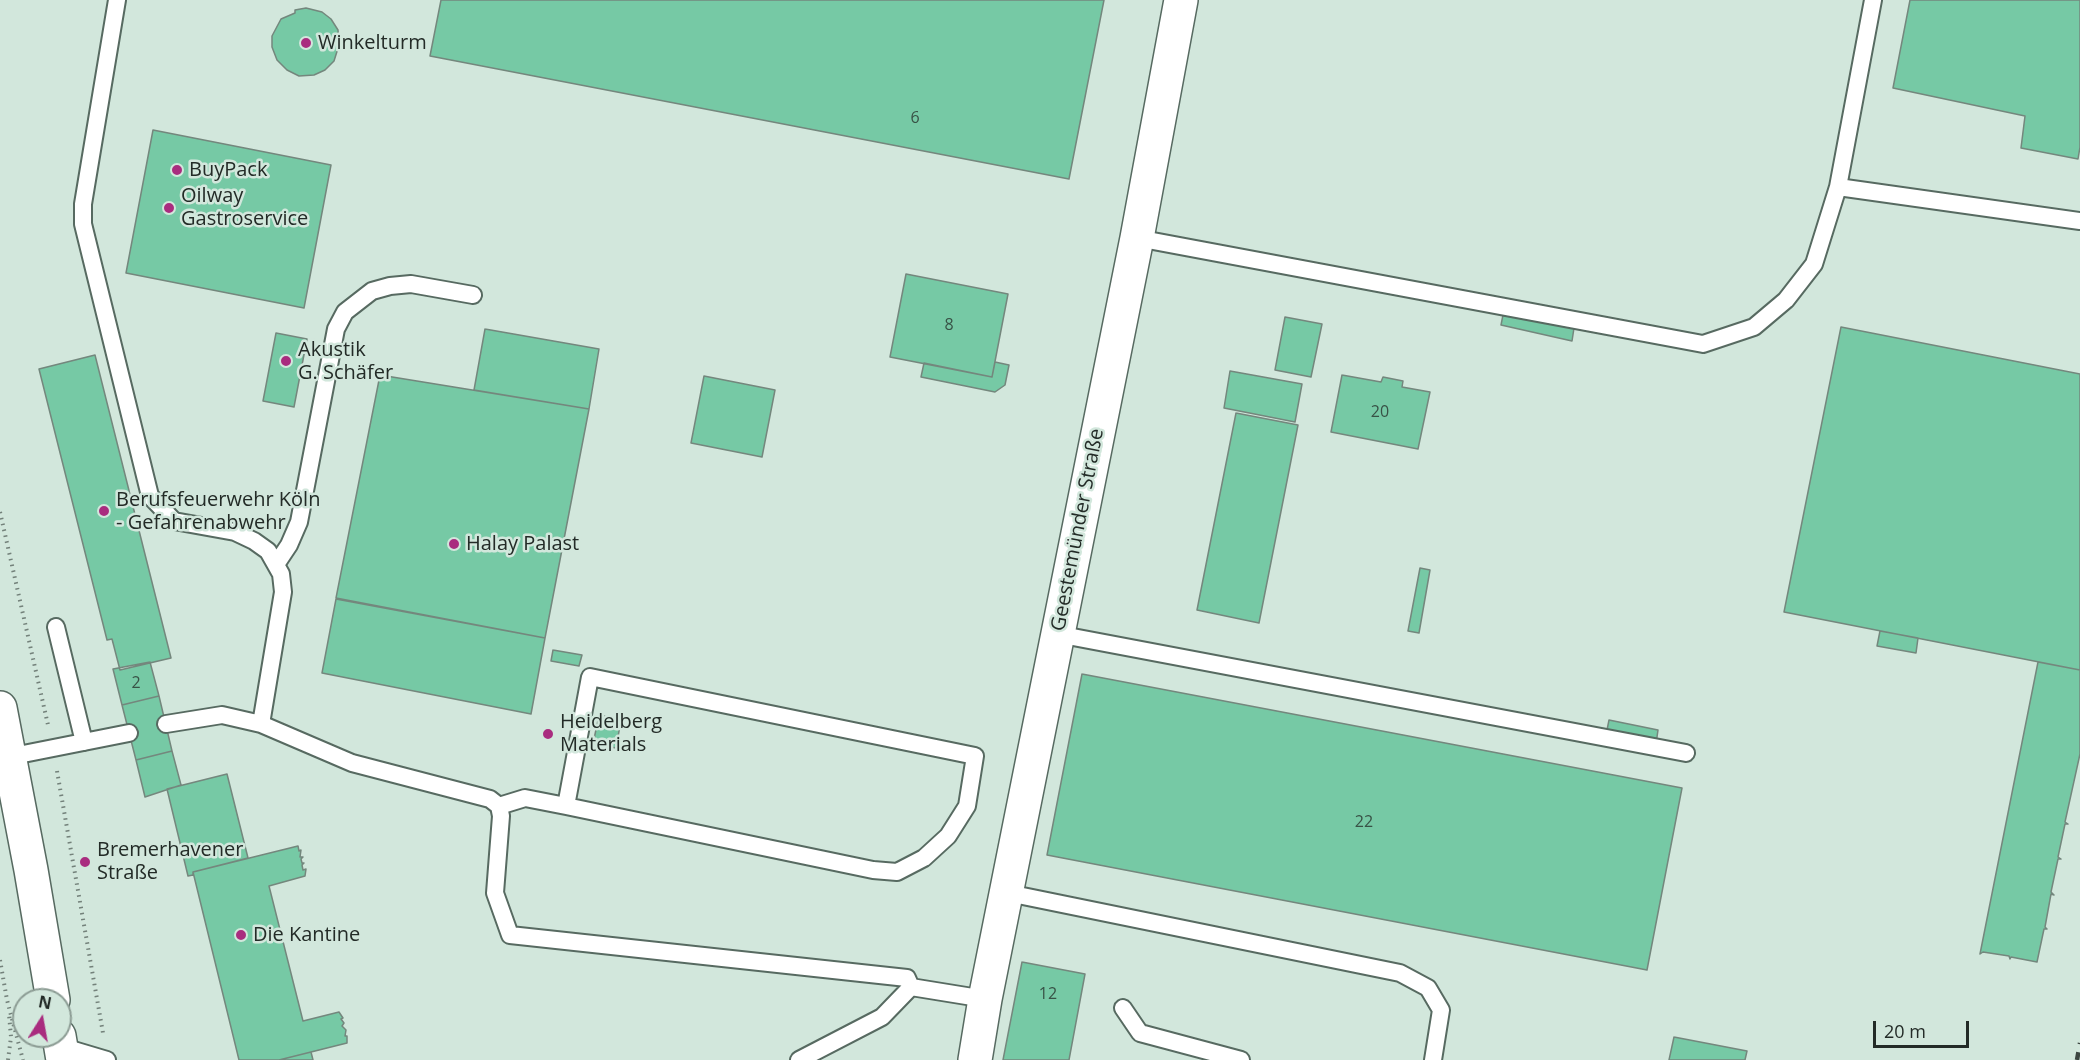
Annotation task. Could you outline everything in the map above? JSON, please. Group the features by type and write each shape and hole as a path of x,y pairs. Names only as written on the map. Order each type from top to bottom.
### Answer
{"street":[{"name":"Geestemünder Straße","path":"975,1060 985,999 1137,238 1181,0"},
{"path":"0,708 51,988"}],"lane":[{"path":"117,0 83,204 83,224 150,496 174,521 235,532 268,551 281,574 283,592 261,724"},
{"path":"1137,238 1703,344 1754,327 1786,300 1814,264 1838,187 1873,0"},
{"path":"1838,187 2080,221"},
{"path":"276,563 289,545 299,522 336,329 345,312 372,291 390,286 411,284 473,295"},
{"path":"56,627 84,742"},
{"path":"1057,634 1686,753"},
{"path":"499,806 525,798 873,870 897,872 924,858 948,836 967,806 975,756 590,677 566,806"},
{"path":"166,724 222,715 261,724 352,763 490,799 499,806 501,816 495,893 510,934 907,978 911,987"},
{"path":"8,757 129,733"},
{"path":"1008,893 1400,973 1428,988 1441,1010 1433,1060"},
{"path":"911,987 985,999"},
{"path":"799,1060 882,1017 911,987"},
{"path":"1123,1008 1140,1033 1241,1060"},
{"path":"59,1051 107,1060"}],"path":[{"path":"0,512 54,748 107,1060"},
{"path":"0,960 11,1037 8,1060"},
{"path":"7,1002 23,1060"}],"building":[{"path":"441,0 1104,0 1069,179 430,56"},
{"path":"1910,0 2080,0 2080,147 2078,159 2021,148 2025,116 1893,88"},
{"name":"Winkelturm","path":"306,8 322,12 331,19 338,30 339,45 334,61 325,70 314,75 299,76 287,70 277,60 272,47 272,36 281,19 295,13 295,10"},
{"path":"153,130 331,165 304,308 126,273"},
{"path":"906,274 1008,294 992,377 890,357"},
{"path":"1503,315 1574,328 1572,341 1501,325"},
{"path":"1285,317 1322,324 1311,377 1275,370"},
{"path":"1841,327 2080,374 2080,670 1784,612"},
{"path":"485,329 599,349 589,409 474,390"},
{"path":"276,333 307,339 294,407 263,401"},
{"name":"Berufsfeuerwehr Köln - Gefahrenabwehr","path":"95,355 171,658 120,670 112,639 107,640 39,369"},
{"path":"995,362 1009,365 1005,385 995,392 921,377 924,363 992,377"},
{"path":"1230,371 1302,384 1295,422 1224,408"},
{"name":"Halay Palast","path":"380,375 589,409 545,638 336,598"},
{"path":"1342,375 1381,382 1383,377 1403,381 1402,387 1430,392 1418,449 1331,432"},
{"path":"704,376 775,390 762,457 691,443"},
{"path":"1236,413 1298,425 1259,623 1197,610"},
{"path":"1420,568 1430,570 1419,633 1408,631"},
{"path":"336,599 545,638 531,714 322,673"},
{"path":"1880,631 1918,638 1916,653 1877,646"},
{"path":"553,650 582,655 579,666 551,661"},
{"path":"150,662 159,696 122,705 113,669"},
{"path":"2038,662 2080,670 2080,754 2065,822 2068,824 2065,824 2058,857 2061,859 2058,859 2051,892 2054,895 2051,894 2045,927 2047,929 2044,929 2037,962 2011,957 2010,959 2009,956 1983,952 1980,954"},
{"path":"1082,674 1682,788 1647,970 1047,855"},
{"path":"159,696 172,751 136,760 122,705"},
{"path":"599,715 621,720 616,748 593,744"},
{"path":"1609,720 1658,730 1656,744 1606,735"},
{"path":"172,751 181,785 145,797 136,760"},
{"path":"227,774 248,858 193,872 193,875 188,876 167,789"},
{"path":"298,846 299,851 301,850 300,857 303,857 301,859 304,863 303,870 306,869 305,876 269,886 303,1021 339,1012 343,1018 341,1019 344,1023 342,1026 346,1030 347,1043 279,1060 239,1060 193,872"},
{"path":"1022,962 1085,974 1069,1060 1003,1060"},
{"path":"1674,1037 1747,1051 1745,1060 1669,1060"},
{"path":"311,1052 313,1060 279,1060"}],"railway":[{"path":"2077,1060 2080,1043"}],"place":[{"name":"Winkelturm","path":"306,43"},
{"name":"BuyPack","path":"177,170"},
{"name":"Oilway Gastroservice","path":"169,208"},
{"name":"Akustik G. Schäfer","path":"286,361"},
{"name":"Berufsfeuerwehr Köln - Gefahrenabwehr","path":"104,511"},
{"name":"Halay Palast","path":"454,544"},
{"name":"Heidelberg Materials","path":"548,734"},
{"name":"Bremerhavener Straße","path":"85,862"},
{"name":"Die Kantine","path":"241,935"}]}
